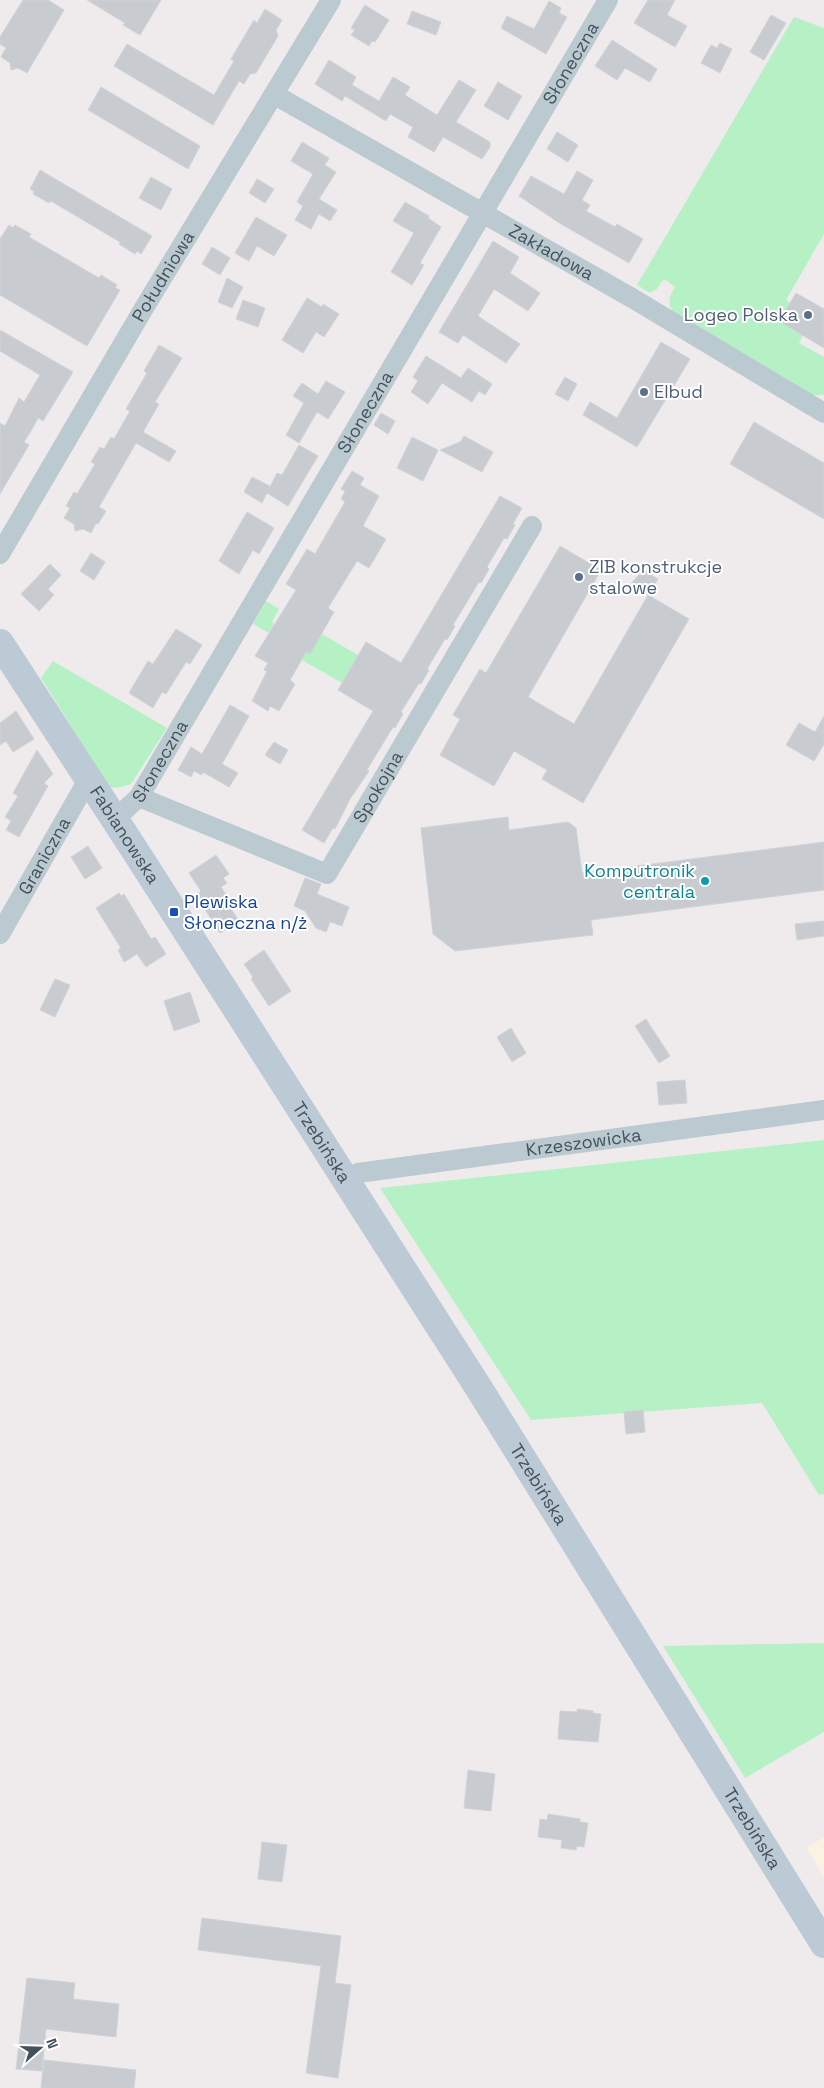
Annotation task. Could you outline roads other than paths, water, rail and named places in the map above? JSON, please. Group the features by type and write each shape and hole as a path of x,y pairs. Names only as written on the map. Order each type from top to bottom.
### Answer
{"street":[{"name":"Południowa","path":"0,554 144,308 331,0"},
{"name":"Słoneczna","path":"115,819 139,797 608,0"},
{"name":"Zakładowa","path":"275,94 632,298 824,414"},
{"name":"Spokojna","path":"139,797 328,874 532,526"},
{"name":"Fabianowska","path":"0,643 248,1027"},
{"name":"Graniczna","path":"0,934 88,778"},
{"name":"Trzebińska","path":"248,1027 485,1398 824,1944"},
{"name":"Krzeszowicka","path":"345,1180 358,1173 824,1110"}],"place":[{"name":"Logeo Polska","path":"808,315"},
{"name":"Elbud","path":"644,392"},
{"name":"ZIB konstrukcje stalowe","path":"579,577"},
{"name":"Komputronik centrala","path":"705,881"},
{"name":"Plewiska Słoneczna n/ż","path":"174,912"}]}
